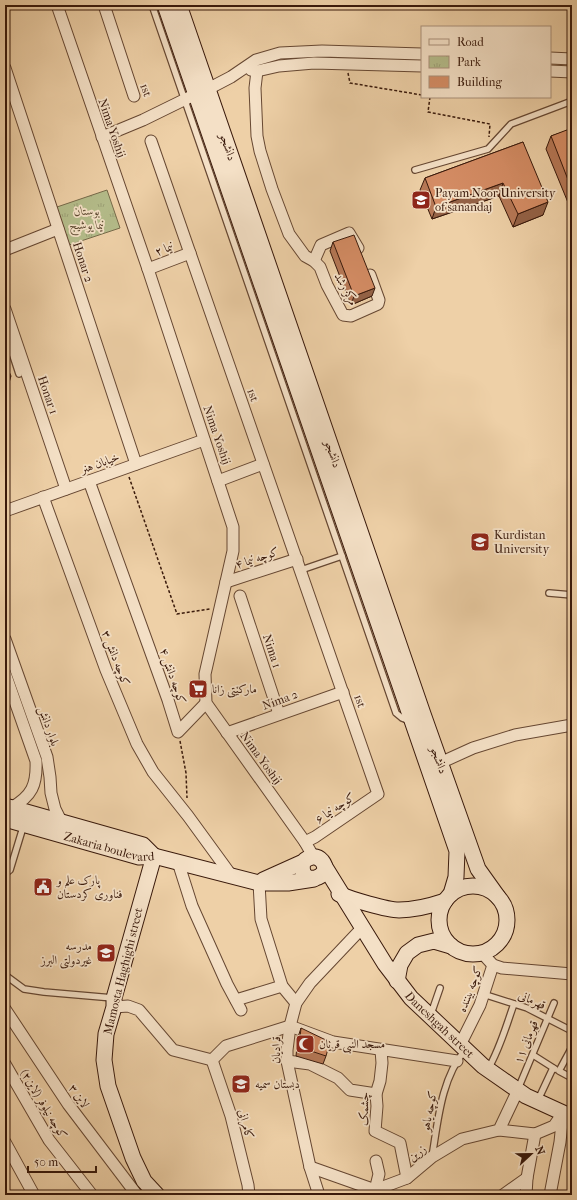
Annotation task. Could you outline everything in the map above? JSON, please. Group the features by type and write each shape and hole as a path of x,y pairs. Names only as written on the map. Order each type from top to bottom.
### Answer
{"street":[{"name":"Nima Yoshij","path":"57,5 148,269 233,526 232,550 226,582 205,674 206,703 305,842 308,859"},
{"name":"1st","path":"104,5 134,96"},
{"name":"دانشجو","path":"165,5 457,851 456,877 448,897"},
{"name":"دانشجو","path":"179,5 196,94 478,869 498,897"},
{"path":"102,137 143,120 231,77 256,60 280,53 322,51 421,54"},
{"path":"551,58 572,59"},
{"path":"242,69 258,71 279,66 314,63 421,66"},
{"name":"Honar 2","path":"5,68 58,229 131,466"},
{"name":"مرکز رشد","path":"258,71 255,88 255,120 260,151 272,189 289,234 305,256 314,261 320,267 327,285 343,315 351,316 378,304 379,300 363,259 349,233 321,244 314,261"},
{"path":"551,71 572,72"},
{"name":"1st","path":"151,141 378,794"},
{"path":"5,250 58,229"},
{"name":"نیما ۲","path":"148,269 190,253"},
{"name":"Honar 1","path":"5,309 7,329 66,489"},
{"name":"خیابان هنر","path":"5,511 204,440"},
{"path":"218,481 263,464"},
{"name":"کوچه دانش ۴","path":"89,481 168,700 178,732"},
{"name":"کوچه دانش ۳","path":"43,497 106,670 137,744 153,772 188,816"},
{"name":"کوچه نیما ۴","path":"226,582 297,559"},
{"name":"Nima 1","path":"240,596 279,714"},
{"name":"بلوار دانش","path":"5,638 47,757 54,809 62,823"},
{"name":"بلوار دانش","path":"5,673 36,761 37,775 32,789 24,801 7,811"},
{"name":"Nima 2","path":"227,733 343,692"},
{"path":"178,732 206,703"},
{"path":"440,763 473,748 515,735 572,725"},
{"path":"36,761 47,757"},
{"name":"کوچه نیما ۶","path":"305,842 315,837 378,794"},
{"name":"Zakaria boulevard","path":"7,811 62,823 143,845 154,856"},
{"name":"Zakaria boulevard","path":"7,811 24,824 139,857 154,856"},
{"path":"188,816 230,875"},
{"path":"154,856 259,882 288,883 318,875"},
{"name":"Mamosta Haghighi street","path":"154,856 106,1034 104,1060 108,1086 133,1158 144,1181 157,1195"},
{"path":"259,882 308,859"},
{"name":"Daneshgah street","path":"308,859 302,868 304,874 308,878 318,875 341,895 397,981 461,1052 518,1090 538,1101 568,1114"},
{"path":"178,862 192,906 239,1005 282,986"},
{"path":"259,882 261,918 282,986 296,1003"},
{"path":"341,895 398,910 416,908 448,897 460,888 475,886 490,890 498,897 505,907 508,918 506,930 501,940 493,948 482,953 471,954 461,952 451,946 434,941 418,945 407,953 400,965 397,981"},
{"path":"448,897 441,910 439,920 443,934 451,946"},
{"name":"قرادیان","path":"319,1195 310,1167 287,1061 290,1026 296,1003 310,983 362,927"},
{"path":"482,953 493,965 502,968 572,974"},
{"name":"کوچه بیننده","path":"461,1052 480,1005 493,965"},
{"path":"114,1003 139,1010 173,1050 212,1060 226,1046 290,1026 333,1042 381,1050 461,1052"},
{"name":"لاین ۳","path":"5,1009 68,1104 137,1195"},
{"name":"چشمک","path":"381,1050 382,1069 376,1094 378,1106 375,1131 400,1143 407,1178"},
{"name":"کامرانی","path":"212,1060 231,1116 248,1185 249,1195"},
{"path":"287,1061 310,1064 338,1078 350,1090 376,1094"},
{"name":"کوچه نیلوفر (لاین۲)","path":"5,1064 49,1140 92,1195"},
{"path":"518,1090 499,1130 535,1134 554,1126 568,1114"},
{"path":"550,1195 560,1142 568,1114"},
{"name":"زرین","path":"381,1190 407,1178 432,1157 462,1139 499,1130"},
{"path":"526,1195 527,1178 535,1134"},
{"path":"5,1142 34,1195"},
{"path":"310,1167 381,1190 376,1160"},
{"path":"503,1195 527,1178"}],"lane":[{"path":"152,5 196,94 342,556 396,712 402,718 412,722"},
{"path":"415,170 488,149 511,124 572,101"},
{"path":"7,329 19,374"},
{"path":"301,570 342,556"},
{"path":"549,593 572,594"},
{"path":"5,874 10,870 24,824"},
{"path":"5,975 24,989 114,1003"},
{"path":"430,1016 440,988"},
{"name":"قهرمانی","path":"483,994 527,1008 572,1031"},
{"name":"قهرمانی ۱۱","path":"518,1090 554,1003"},
{"path":"488,1070 502,1040 514,1004"},
{"path":"559,1071 572,1047"},
{"name":"کوچه یاهو","path":"432,1157 444,1091 461,1052"},
{"path":"533,1055 572,1078"},
{"path":"538,1101 553,1068"}],"path":[{"path":"345,64 350,83 421,95"},
{"path":"430,98 428,112 490,124 488,149"},
{"path":"131,466 176,614 220,607"},
{"path":"178,732 186,774 188,816"}],"green space":[{"name":"بوستان نیما یوشیج","path":"107,190 120,228 66,246 54,208"}],"building":[{"path":"572,128 572,190 551,136"},
{"path":"523,142 548,202 518,214 503,183 436,207 425,178"},
{"path":"354,235 375,288 354,296 333,242"},
{"path":"5,365 11,376 5,379"},
{"path":"301,1028 330,1042 326,1056 299,1047"}],"place":[{"name":"Payam Noor University of sanandaj","path":"421,200"},
{"name":"Kurdistan University","path":"480,542"},
{"name":"مارکێتی زانا","path":"198,689"},
{"name":"پارک علم و فناوری کردستان","path":"43,887"},
{"name":"مدرسه غیردولتی البرز","path":"106,953"},
{"name":"مسجد النبی قریان","path":"305,1044"},
{"name":"دبستان سمیه","path":"241,1084"}]}
